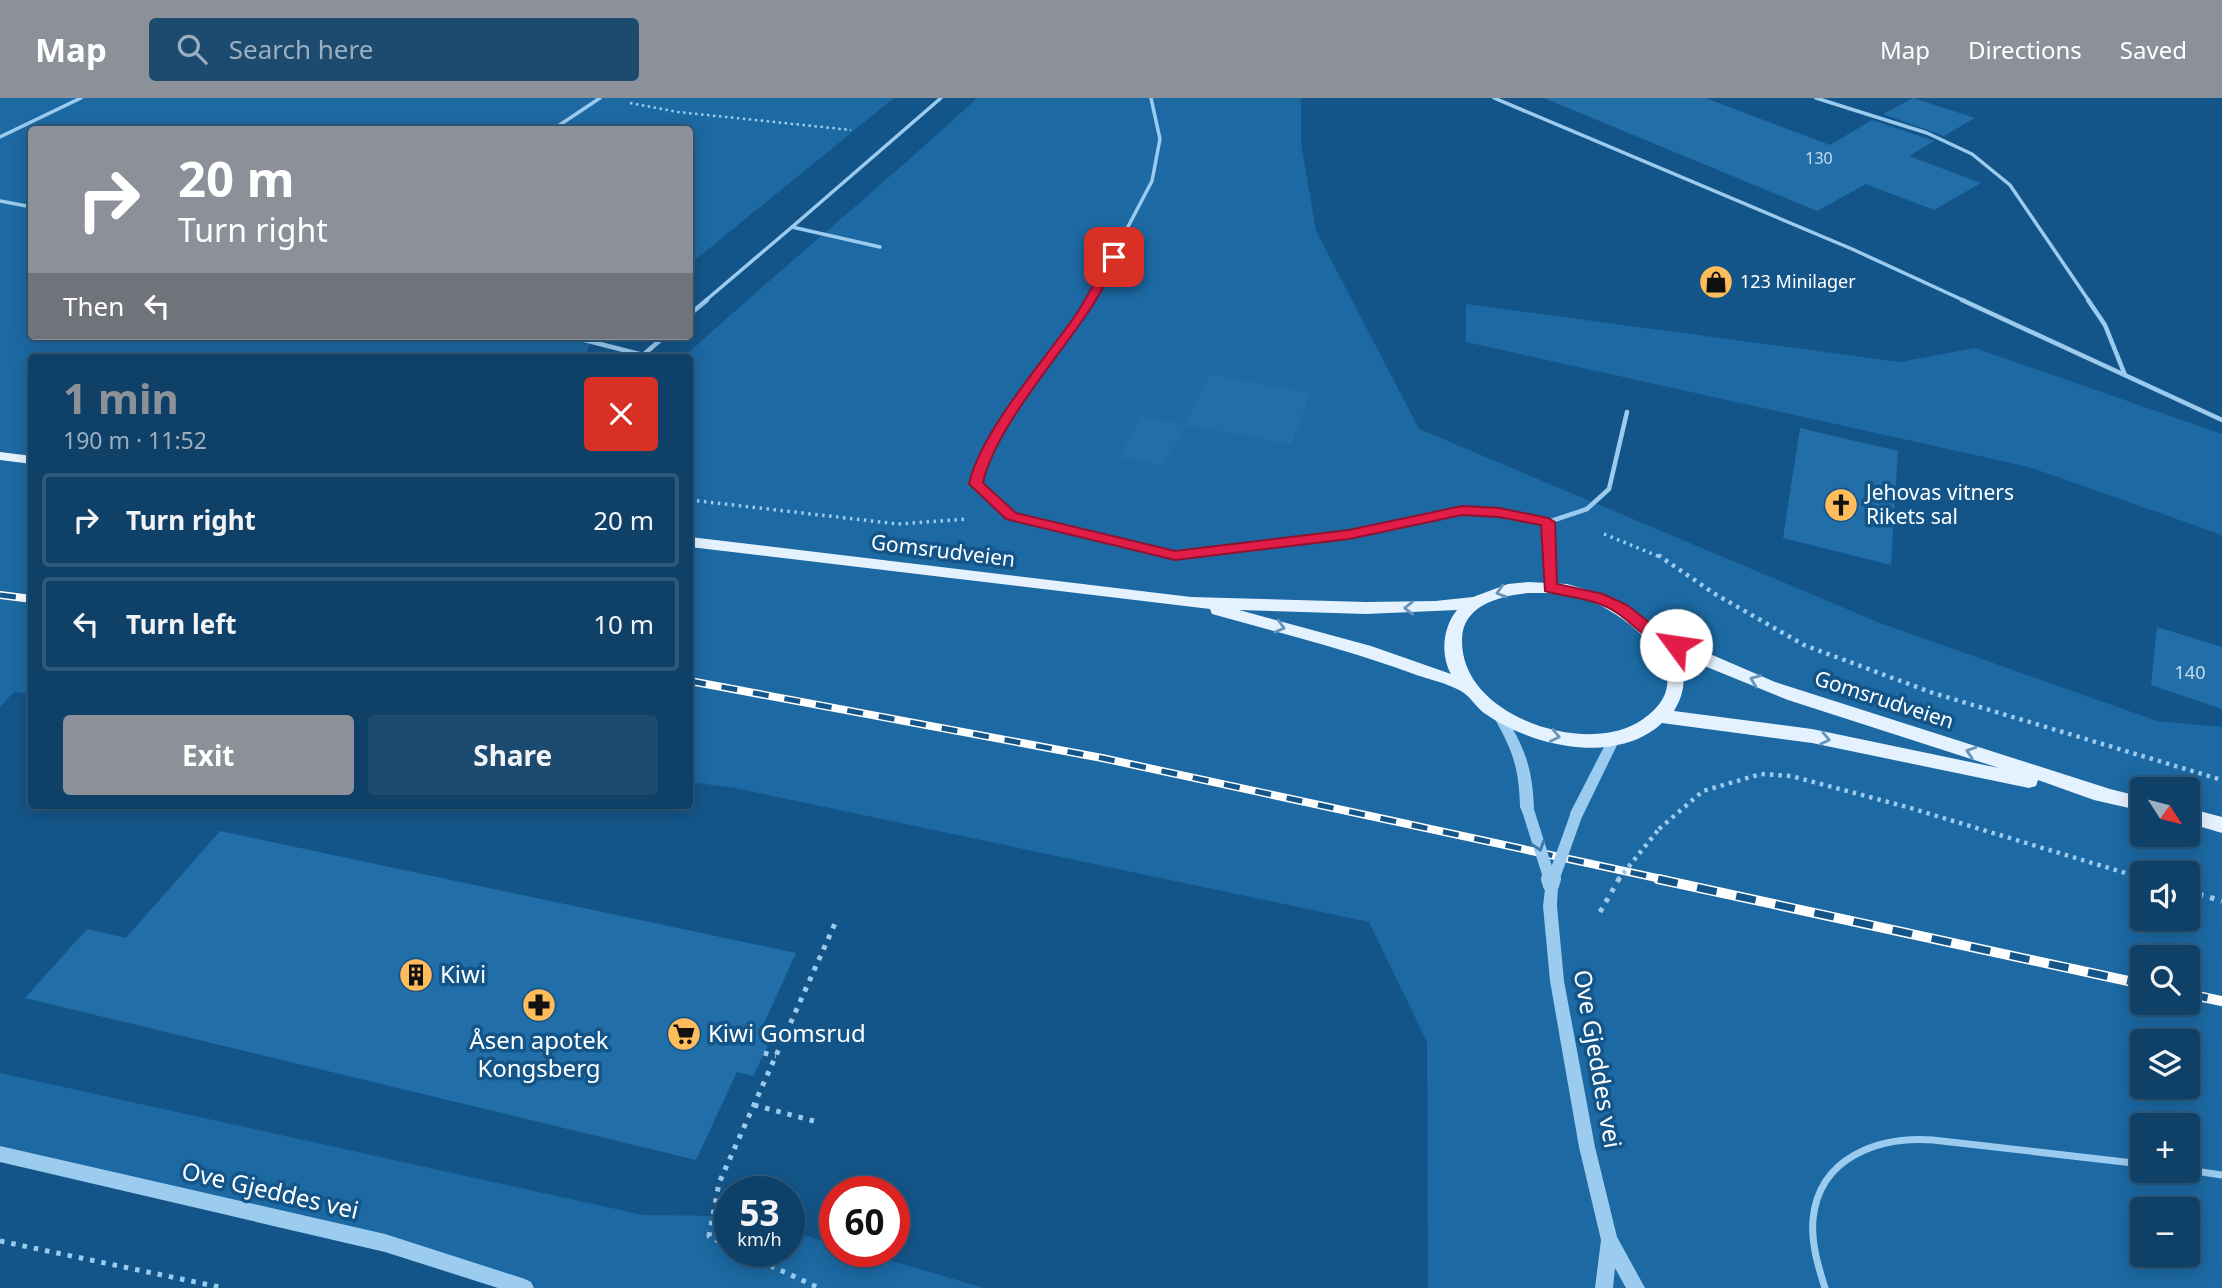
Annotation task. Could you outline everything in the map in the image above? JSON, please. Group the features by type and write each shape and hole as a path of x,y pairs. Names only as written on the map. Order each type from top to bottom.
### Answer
{"main road":[{"path":"0,456 28,460"},
{"name":"Gomsrudveien","path":"693,542 1191,603 1366,608 1435,607 1477,602"},
{"path":"1550,587 1598,597 1622,608 1653,634 1672,665 1675,678 1674,692 1660,716 1631,735 1614,739 1583,741 1555,737 1524,728 1498,714 1461,678 1453,659 1452,639 1456,622 1468,607 1507,589 1550,587"},
{"name":"Gomsrudveien","path":"1191,603 1365,650 1469,687"},
{"name":"Gomsrudveien","path":"1653,634 1721,667 1792,695 2105,795"},
{"name":"Gomsrudveien","path":"1660,716 1812,736 2130,801"},
{"path":"2200,819 2222,825"}],"street":[{"name":"Ove Gjeddes vei","path":"1498,714 1520,750 1526,779 1527,807 1551,885"},
{"name":"Ove Gjeddes vei","path":"1609,1240 1571,1068 1557,981 1550,906 1551,885 1577,813 1614,739"},
{"name":"Ove Gjeddes vei","path":"0,1154 385,1242 525,1288"},
{"path":"1604,1288 1609,1240"},
{"path":"1609,1240 1636,1288"}],"lane":[{"path":"0,137 81,98"},
{"path":"558,126 600,98"},
{"path":"693,311 941,98"},
{"path":"1151,98 1160,139 1152,181 1082,314 1024,394 980,463 976,484 1011,516 1175,555 1349,534 1462,510 1499,512 1548,522 1587,509 1609,489 1627,412"},
{"path":"1494,98 1852,249 2222,421"},
{"path":"1816,98 1927,133 1972,155 2010,185 2105,325 2125,376"},
{"path":"0,201 28,206"},
{"path":"792,227 880,247"},
{"path":"584,340 635,354"},
{"path":"644,354 660,340"},
{"path":"1548,522 1550,587"},
{"path":"1825,1288 1814,1239 1815,1210 1834,1168 1850,1155 1873,1144 1903,1139 2022,1149 2130,1162"},
{"path":"2200,1172 2222,1175"}],"path":[{"path":"629,103 678,112 852,131"},
{"path":"693,500 898,524 1011,516"},
{"path":"1548,522 1597,532 1654,553 1715,594 1804,645 1933,693 2222,780"},
{"path":"1600,912 1615,883 1638,849 1703,791 1761,774 1791,776 1907,807 2130,874"},
{"path":"2200,895 2222,901"},
{"path":"722,1176 837,919"},
{"path":"764,1053 776,1056"},
{"path":"754,1105 814,1121"},
{"path":"714,1208 709,1236 714,1239"},
{"path":"0,1241 224,1288"},
{"path":"773,1267 819,1288"}],"shaded area":[{"path":"0,98 894,98 693,262 693,126 28,126 28,340 591,340 586,354 28,354 28,694 14,692 0,707"},
{"path":"977,98 1301,98 1301,143 1316,231 1419,429 1880,623 2157,721 2222,727 2222,1288 1428,1288 1427,1042 1369,922 735,788 693,782 693,354 687,354"},
{"path":"1466,304 1900,362 1975,348 2222,434 2222,535 2029,467 1466,342"},
{"path":"0,1073 643,1215 714,1216 714,1267 805,1267 805,1236 819,1239 819,1267 910,1266 984,1288 525,1288 0,1146"}],"building":[{"path":"1544,98 1705,98 1830,145 1872,120 1934,141 1909,156 1981,183 1934,210 1866,184 1817,211"},
{"path":"1913,98 1975,118 1944,136 1883,114"},
{"path":"1210,374 1311,393 1291,444 1185,425"},
{"path":"1142,416 1186,425 1164,466 1119,457"},
{"name":"Jehovas vitners Rikets sal","path":"1800,428 1898,451 1891,565 1783,538"},
{"path":"2157,627 2222,647 2222,709 2151,685"},
{"name":"Kiwi","path":"220,831 796,953 760,1032 773,1035 753,1076 737,1072 696,1160 25,998 87,929 126,938"}],"railway":[{"path":"0,595 28,598"},
{"path":"693,682 1102,758 1666,880"},
{"path":"1658,879 2130,981"},
{"path":"2200,996 2222,1001"}],"place":[{"name":"123 Minilager","path":"1716,282"},
{"name":"Jehovas vitners Rikets sal","path":"1841,505"},
{"name":"Kiwi","path":"416,975"},
{"name":"Åsen apotek Kongsberg","path":"539,1005"},
{"name":"Kiwi Gomsrud","path":"684,1034"}],"route":[{"path":"1114,257 1082,314 1024,394 980,463 976,484 1011,516 1175,555 1349,534 1462,510 1499,512 1548,522 1550,587 1585,593 1622,608 1653,634 1676,645"}]}
